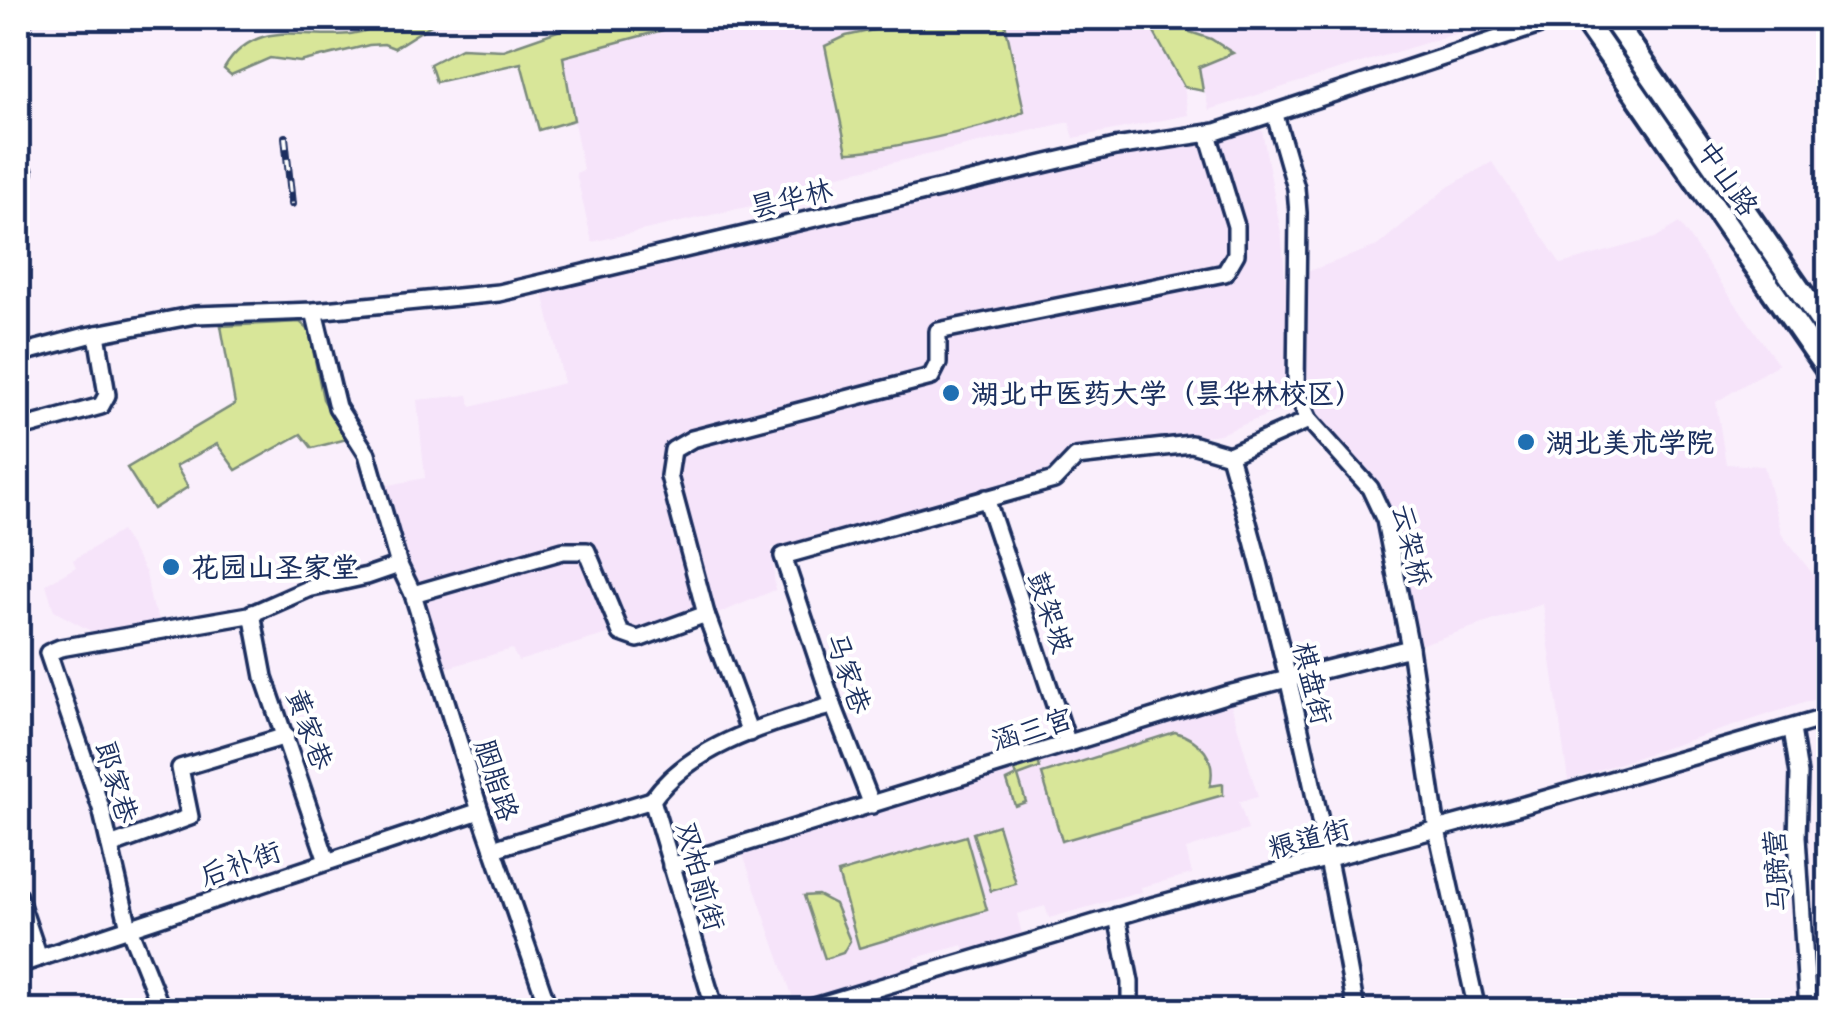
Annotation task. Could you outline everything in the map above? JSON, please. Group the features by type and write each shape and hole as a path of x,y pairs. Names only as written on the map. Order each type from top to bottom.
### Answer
{"main road":[{"name":"中山路","path":"1583,18 1827,366"},
{"name":"中山路","path":"1612,18 1828,331"}],"street":[{"path":"18,20 25,18"},
{"name":"昙华林","path":"18,354 195,315 314,311 499,294 1115,147 1208,134 1276,115 1561,18"},
{"name":"云架桥","path":"1276,115 1296,188 1296,391 1309,420 1370,488 1385,520 1410,648 1437,830 1477,1010"},
{"path":"750,733 706,614 669,476 673,450 692,439 931,376 938,363 938,330 1225,273 1236,254 1236,226 1208,134"},
{"name":"胭脂路","path":"314,311 337,407 366,454 399,565 413,594 480,811 549,1010"},
{"path":"18,429 101,406 107,395 97,334"},
{"path":"986,498 1054,480 1076,457 1191,444 1229,456 1309,420"},
{"name":"棋盘街","path":"1229,456 1288,679 1356,1010"},
{"name":"马家巷","path":"872,805 833,705 783,556 986,498"},
{"name":"鼓架坡","path":"986,498 1068,744"},
{"path":"413,594 562,550 586,552 621,633 638,639 706,614"},
{"path":"252,613 308,588 399,565"},
{"name":"郎家巷","path":"162,1010 129,928 102,808 48,653 252,613"},
{"name":"黄家巷","path":"252,613 264,677 328,860"},
{"name":"涵三宫","path":"670,866 1288,679 1410,648"},
{"path":"652,800 669,777 750,733 833,705"},
{"name":"粮道街","path":"804,1010 1117,916 1437,830 1828,716"},
{"name":"马蹄营","path":"1792,729 1799,774 1797,837 1808,1010"},
{"path":"110,846 190,817 180,768 286,736"},
{"name":"双柏前街","path":"493,849 652,800 715,1010"},
{"name":"后补街","path":"18,965 480,811"},
{"path":"18,896 39,958"},
{"path":"1117,916 1130,982 1130,1010"}],"shaded area":[{"path":"707,18 1146,18 1184,87 1188,115 1074,138 1069,122 835,176 838,192 801,201 799,195 592,242 576,173 583,170 562,57"},
{"path":"1188,18 1506,18 1209,110 1199,67 1232,54 1211,39 1189,32"},
{"name":"湖北中医药大学（昙华林校区）","path":"1262,130 1282,238 1295,404 1220,434 1121,446 1018,480 772,548 775,590 655,640 620,626 611,633 518,661 512,649 443,669 384,486 425,478 417,400 468,395 471,407 564,383 543,292 1135,152"},
{"name":"湖北美术学院","path":"1492,162 1561,264 1655,238 1679,223 1778,364 1716,402 1726,464 1764,466 1782,535 1828,593 1828,695 1568,780 1543,604 1410,648 1385,520 1296,391 1301,274 1377,246 1448,187"},
{"path":"121,531 146,573 151,602 160,621 98,635 54,611 46,584 76,567 73,560"},
{"path":"1228,694 1258,797 1239,802 1248,830 1186,849 1192,874 1049,918 1045,906 1017,914 1022,934 966,953 963,945 915,958 918,965 796,1007 740,846"}],"green space":[{"path":"387,18 442,18 394,48 369,45 300,62 270,58 231,75 224,69 241,49 260,38 280,34 347,34 368,30"},
{"path":"595,18 707,18 563,57 574,120 539,130 521,63 436,82 430,64 461,48 503,50"},
{"path":"929,18 1004,18 1024,111 937,137 847,152 825,46 846,36"},
{"path":"1146,18 1188,18 1190,32 1233,53 1199,67 1203,91 1184,87"},
{"path":"300,322 309,330 323,399 347,439 312,448 301,434 236,470 217,444 176,466 188,487 153,509 127,468 235,404 221,326"},
{"path":"1175,732 1205,751 1211,767 1210,786 1223,784 1223,795 1062,841 1042,774"},
{"path":"1036,754 1040,768 1018,776 1026,802 1015,806 1007,781 1017,776 1011,762"},
{"path":"998,825 1016,884 991,891 973,833"},
{"path":"966,836 987,910 859,948 838,873"},
{"path":"818,895 835,904 850,941 843,953 825,959 804,896"}],"railway":[{"path":"285,137 292,204"}],"place":[{"name":"湖北中医药大学（昙华林校区）","path":"951,393"},
{"name":"湖北美术学院","path":"1526,442"},
{"name":"花园山圣家堂","path":"171,567"}]}
